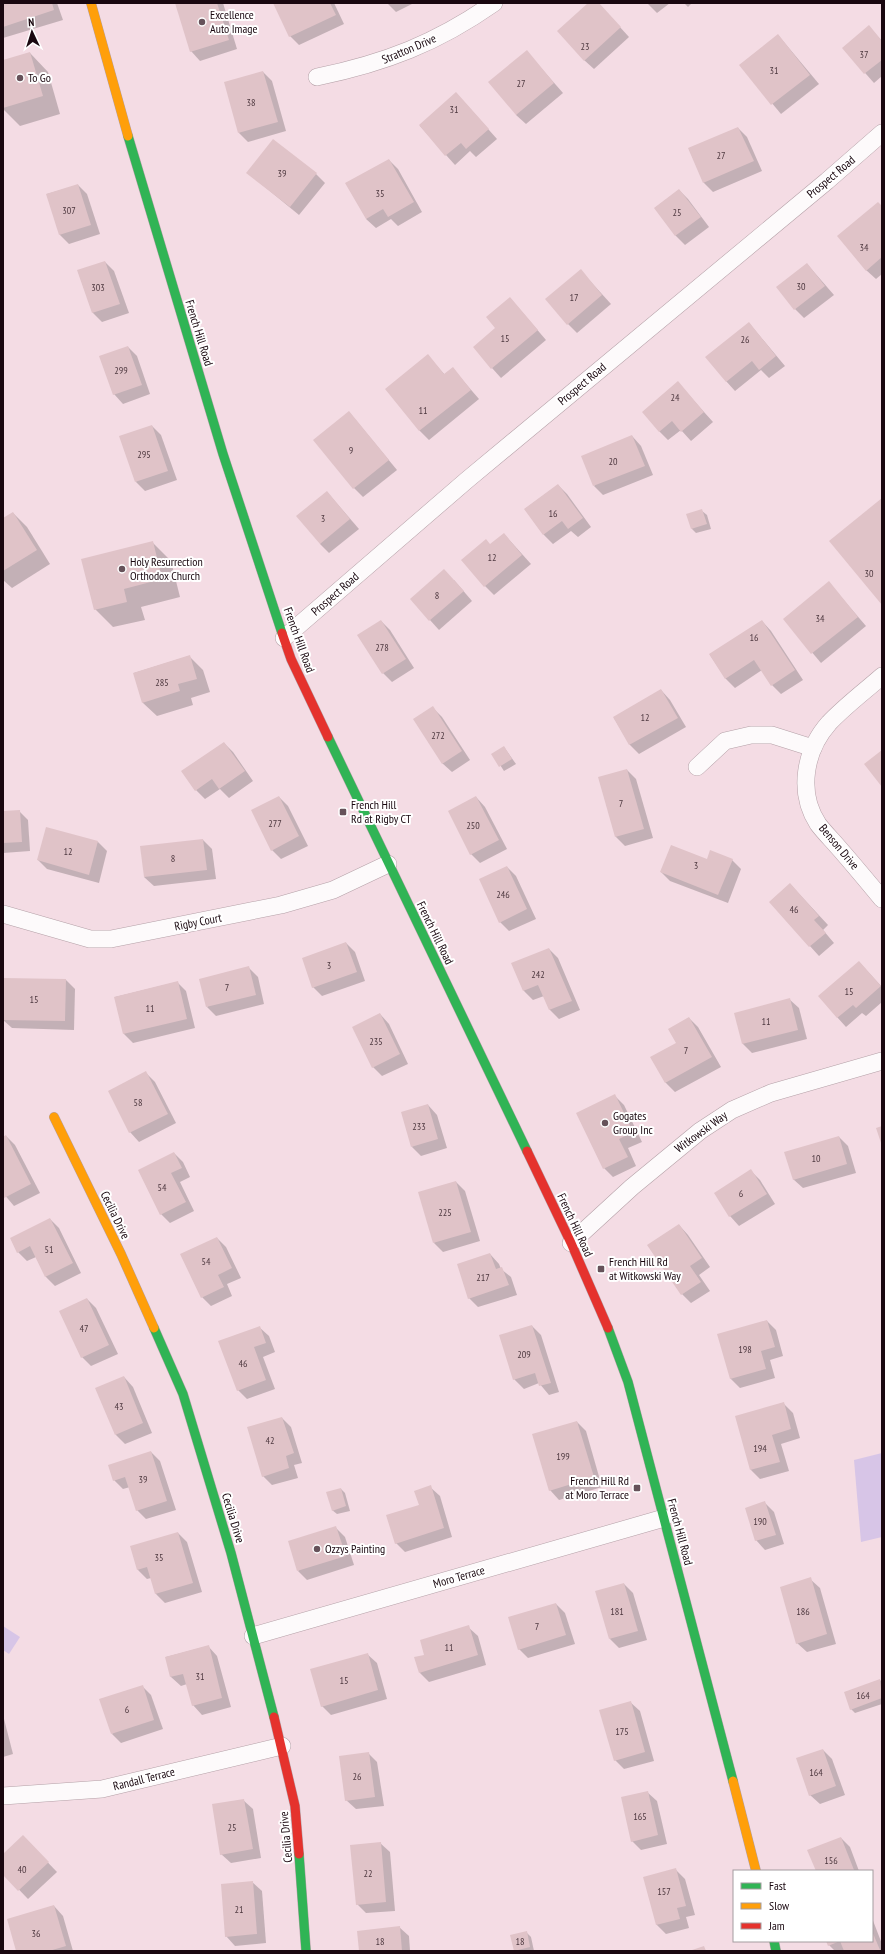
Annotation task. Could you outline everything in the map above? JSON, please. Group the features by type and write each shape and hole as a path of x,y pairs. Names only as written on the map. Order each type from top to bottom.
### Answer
{"main road":[{"name":"French Hill Road","path":"91,3 112,81 223,454 291,659 320,723 571,1243 610,1333 628,1382 756,1870"},
{"name":"Cecilia Drive","path":"54,1117 121,1254 183,1394 231,1553 282,1746 295,1806 306,1951"}],"street":[{"name":"Stratton Drive","path":"317,78 361,68 390,59 432,41 472,18 494,3"},
{"name":"Prospect Road","path":"284,638 467,480 827,181 882,133"},
{"name":"Benson Drive","path":"882,676 830,722 818,737 806,771 806,790 810,808 818,824 882,898"},
{"path":"697,767 725,741 751,735 772,735 813,748"},
{"name":"Rigby Court","path":"3,914 90,939 111,939 281,905 333,890 388,864"},
{"name":"Witkowski Way","path":"571,1243 638,1182 700,1131 732,1110 771,1093 882,1061"},
{"name":"Moro Terrace","path":"254,1636 664,1518"},
{"name":"Randall Terrace","path":"3,1796 102,1789 282,1746"}],"shaded area":[{"path":"882,1453 882,1537 861,1542 854,1460"},
{"path":"3,1626 20,1637 9,1654 3,1650"}],"building":[{"path":"52,3 54,10 3,27 3,4"},
{"name":"Excellence Auto Image","path":"175,3 217,3 229,40 190,52"},
{"path":"273,3 330,3 336,15 289,37"},
{"path":"588,3 599,3 621,27 584,61 557,31"},
{"path":"869,25 882,41 882,60 864,74 842,48"},
{"path":"778,34 810,75 771,105 739,65"},
{"path":"527,50 554,83 516,115 488,82"},
{"name":"To Go","path":"30,52 43,96 3,108 3,60"},
{"path":"263,71 278,122 238,133 224,82"},
{"path":"456,92 489,129 466,149 461,143 445,156 419,125"},
{"path":"738,127 754,161 703,183 688,148"},
{"path":"273,139 317,173 290,207 246,173"},
{"path":"389,159 414,202 388,217 383,209 366,219 345,183"},
{"path":"78,184 91,225 59,235 46,194"},
{"path":"679,189 701,217 675,236 654,208"},
{"path":"878,202 882,206 882,257 866,271 837,236"},
{"path":"105,261 120,304 92,313 77,270"},
{"path":"807,263 825,286 794,310 776,287"},
{"path":"581,269 602,295 567,325 545,299"},
{"path":"510,297 538,330 491,369 473,347 495,328 486,317"},
{"path":"749,322 776,356 759,370 752,361 726,382 705,357"},
{"path":"128,346 142,385 113,395 99,356"},
{"path":"428,354 444,374 453,367 471,390 419,431 385,389"},
{"path":"678,381 704,412 681,432 672,421 659,432 642,412"},
{"path":"349,411 389,460 353,489 313,440"},
{"path":"152,425 168,471 135,482 119,436"},
{"path":"632,435 645,466 593,486 581,456"},
{"path":"558,484 583,518 568,529 562,521 543,535 524,509"},
{"path":"327,491 350,519 320,544 296,516"},
{"path":"882,498 882,605 829,541"},
{"path":"702,509 707,524 691,529 686,514"},
{"path":"13,512 37,550 3,571 3,518"},
{"path":"504,533 522,555 484,587 461,560 486,539 490,544"},
{"name":"Holy Resurrection Orthodox Church","path":"153,541 162,579 124,589 127,602 94,610 81,559"},
{"path":"444,569 464,591 429,621 410,599"},
{"path":"829,581 858,617 811,654 783,619"},
{"path":"381,620 406,659 382,674 357,635"},
{"path":"762,620 795,670 771,686 754,660 725,679 709,654"},
{"path":"190,655 197,679 178,684 180,691 142,703 133,673"},
{"path":"661,689 678,718 629,745 613,717"},
{"path":"433,706 462,751 442,764 413,719"},
{"path":"224,742 245,771 219,789 212,779 195,791 181,771"},
{"path":"504,746 512,759 499,767 491,754"},
{"path":"882,750 882,787 864,764"},
{"path":"627,769 644,829 615,837 598,777"},
{"path":"279,796 299,836 271,851 251,810"},
{"path":"476,796 499,840 470,855 448,811"},
{"path":"20,810 22,842 3,843 3,811"},
{"path":"46,827 98,841 89,875 37,860"},
{"path":"203,839 207,870 144,877 140,846"},
{"path":"671,845 707,859 710,850 733,859 718,895 660,872"},
{"path":"507,866 527,909 499,923 479,879"},
{"path":"790,883 819,916 814,920 826,933 809,947 769,902"},
{"path":"346,942 357,972 312,988 302,958"},
{"path":"549,948 572,1001 549,1010 538,985 523,991 511,963"},
{"path":"859,961 881,986 856,1008 853,1005 837,1018 818,996"},
{"path":"249,966 256,995 206,1007 199,979"},
{"path":"3,978 66,979 65,1021 3,1020"},
{"path":"178,981 187,1019 123,1034 114,997"},
{"path":"790,998 798,1030 742,1044 734,1013"},
{"path":"380,1013 400,1054 372,1068 352,1027"},
{"path":"689,1017 712,1057 665,1083 650,1057 676,1043 668,1029"},
{"path":"146,1071 168,1114 129,1133 108,1091"},
{"name":"Gogates Group Inc","path":"615,1094 633,1132 619,1139 628,1157 603,1169 576,1113"},
{"path":"428,1104 438,1139 411,1147 401,1112"},
{"path":"882,1126 882,1146 876,1128"},
{"path":"6,1135 31,1184 4,1198 3,1137"},
{"path":"839,1136 847,1164 793,1180 784,1152"},
{"path":"174,1152 182,1168 171,1173 186,1202 160,1215 138,1170"},
{"path":"751,1169 767,1194 729,1217 714,1193"},
{"path":"456,1181 471,1232 433,1243 418,1192"},
{"path":"50,1218 73,1263 45,1277 30,1246 17,1253 10,1238"},
{"path":"679,1224 702,1258 690,1266 701,1282 681,1295 647,1245"},
{"path":"217,1237 232,1268 218,1275 224,1287 201,1298 180,1254"},
{"path":"490,1253 496,1269 502,1267 509,1285 468,1299 457,1264"},
{"path":"87,1298 109,1345 81,1358 59,1311"},
{"path":"767,1320 775,1347 761,1351 766,1369 730,1379 717,1334"},
{"path":"532,1325 551,1383 539,1386 535,1373 513,1380 499,1335"},
{"path":"260,1326 266,1343 254,1347 266,1380 237,1391 218,1341"},
{"path":"124,1376 143,1423 115,1435 95,1388"},
{"path":"784,1402 791,1429 772,1435 780,1462 750,1470 735,1416"},
{"path":"282,1417 294,1453 286,1456 289,1468 262,1477 247,1427"},
{"path":"577,1421 594,1477 549,1491 532,1434"},
{"path":"151,1451 167,1501 136,1511 125,1477 113,1481 108,1465"},
{"path":"431,1485 444,1528 395,1544 386,1515 419,1505 414,1491"},
{"path":"341,1488 346,1506 332,1511 326,1492"},
{"path":"765,1501 776,1535 755,1541 745,1508"},
{"name":"Ozzys Painting","path":"336,1526 346,1556 297,1571 288,1541"},
{"path":"178,1532 193,1583 155,1594 147,1567 137,1570 130,1546"},
{"path":"811,1577 827,1634 796,1644 780,1587"},
{"path":"624,1583 638,1631 609,1639 595,1591"},
{"path":"556,1603 566,1635 518,1650 508,1617"},
{"path":"469,1625 478,1655 419,1673 414,1657 424,1655 420,1640"},
{"path":"209,1645 222,1698 192,1706 183,1674 170,1677 165,1657"},
{"path":"368,1653 378,1690 321,1707 310,1669"},
{"path":"880,1679 882,1698 850,1710 844,1692"},
{"path":"143,1685 154,1720 111,1734 99,1699"},
{"path":"631,1701 645,1752 614,1761 599,1710"},
{"path":"823,1749 836,1786 809,1796 796,1758"},
{"path":"369,1752 375,1797 345,1801 339,1756"},
{"path":"648,1791 658,1835 631,1842 621,1797"},
{"path":"244,1799 253,1849 220,1855 212,1804"},
{"path":"23,1835 49,1862 18,1891 3,1875 3,1854"},
{"path":"841,1837 854,1870 816,1870 807,1850"},
{"path":"381,1842 386,1902 356,1905 350,1845"},
{"path":"676,1868 686,1906 677,1908 680,1919 656,1925 643,1877"},
{"path":"253,1881 257,1934 225,1937 221,1884"},
{"path":"54,1905 66,1946 49,1951 16,1951 7,1919"},
{"path":"400,1926 402,1951 359,1951 357,1931"},
{"path":"527,1931 530,1947 514,1951 510,1935"},
{"path":"873,1933 880,1950 877,1951 844,1951 840,1942 873,1942"},
{"path":"826,1942 838,1942 828,1946"},
{"path":"704,1946 706,1951 689,1951"}],"traffic: fast":[{"path":"128,136 223,454 282,633"},
{"path":"328,737 527,1151"},
{"path":"154,1328 183,1394 231,1553 274,1717"},
{"path":"608,1328 628,1382 733,1781"},
{"path":"299,1854 306,1951"},
{"path":"774,1942 776,1951"}],"traffic: slow":[{"path":"91,3 128,136"},
{"path":"54,1117 121,1254 154,1328"},
{"path":"733,1781 756,1870"}],"traffic: jam":[{"path":"282,633 291,659 328,737"},
{"path":"527,1151 571,1243 608,1328"},
{"path":"274,1717 295,1806 299,1854"}],"place":[{"name":"Excellence Auto Image","path":"202,22"},
{"name":"To Go","path":"20,78"},
{"name":"Holy Resurrection Orthodox Church","path":"122,569"},
{"name":"French Hill Rd at Rigby CT","path":"343,812"},
{"name":"Gogates Group Inc","path":"605,1123"},
{"name":"French Hill Rd at Witkowski Way","path":"601,1269"},
{"name":"French Hill Rd at Moro Terrace","path":"637,1488"},
{"name":"Ozzys Painting","path":"317,1549"}]}
